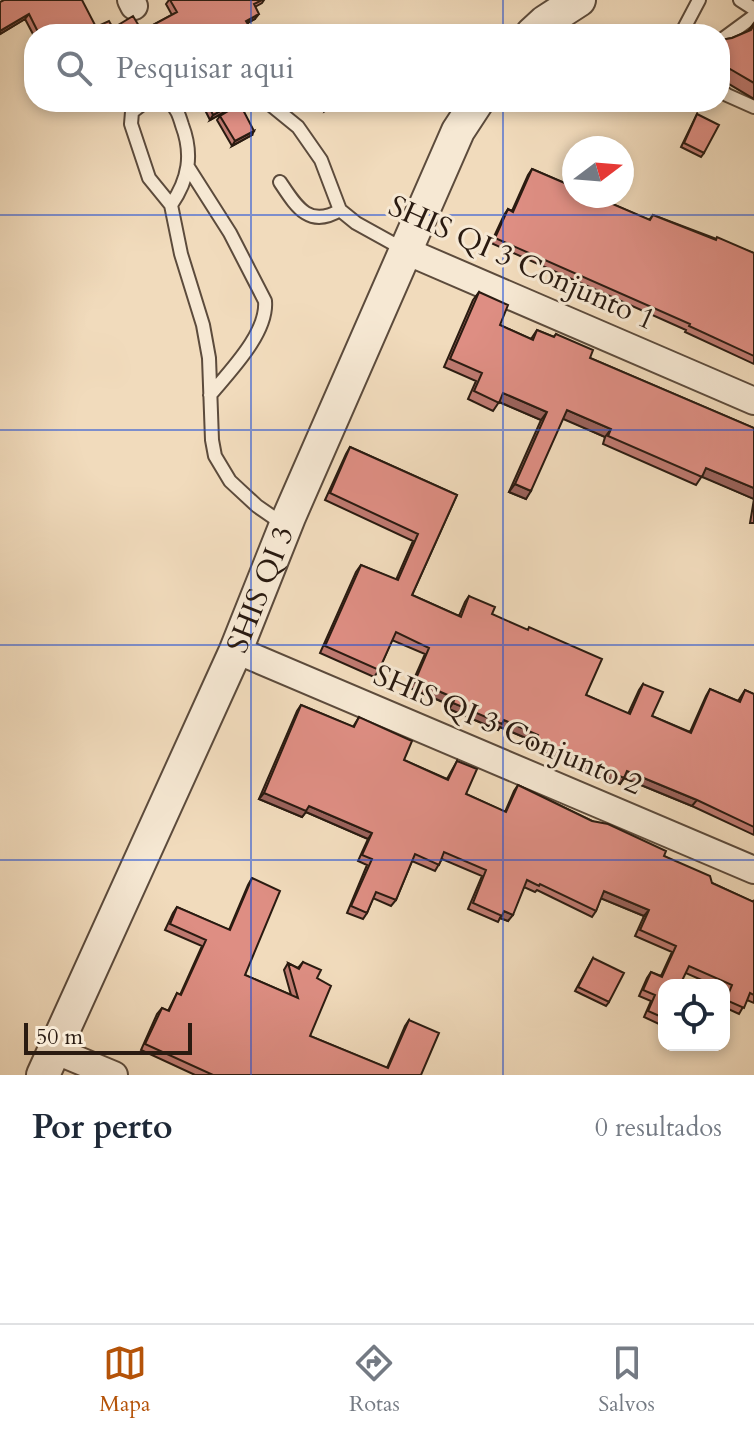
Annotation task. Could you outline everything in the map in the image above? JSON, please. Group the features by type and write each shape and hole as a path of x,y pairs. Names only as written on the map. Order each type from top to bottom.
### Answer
{"street":[{"path":"543,24 579,0"},
{"name":"SHIS QI 3","path":"49,1062 236,650 285,525 458,131 470,112"},
{"name":"SHIS QI 3 Conjunto 1","path":"406,251 754,401"},
{"name":"SHIS QI 3 Conjunto 2","path":"236,650 754,870"},
{"path":"49,1062 114,1075"}],"lane":[{"path":"686,24 699,0"},
{"path":"740,0 754,9"},
{"path":"730,34 754,16"},
{"path":"730,96 754,107"},
{"path":"132,112 131,124 149,178 171,205 181,254 203,325 209,358 212,440 222,470 257,506 285,525"},
{"path":"171,205 179,193 188,167 188,141 178,112"},
{"name":"SHIS QI 3 Conjunto 1","path":"280,112 298,127 321,160 340,210 356,223 406,251"},
{"path":"188,167 230,233 265,301 266,311 242,358 210,395"},
{"path":"280,182 302,212 327,218 340,210"}],"building":[{"path":"82,0 94,24 34,24 29,14 0,31 0,2"},
{"path":"170,0 262,0 254,4 259,14 246,21 248,24 155,24 177,12"},
{"path":"133,16 138,24 120,24"},
{"path":"754,24 754,83 730,69 730,38 751,30"},
{"path":"227,112 244,112 254,131 235,141 220,116"},
{"path":"697,114 719,125 704,153 684,143"},
{"path":"532,169 562,182 562,208 622,208 650,220 653,215 754,253 754,356 690,324 495,238 508,209 513,212"},
{"path":"479,292 508,305 500,325 533,340 537,330 554,337 556,334 593,350 590,358 754,428 754,488 706,468 702,477 608,436 611,429 567,410 531,491 515,484 547,412 503,393 499,403 474,391 482,373 450,359"},
{"path":"350,447 457,495 412,595 461,617 469,596 495,607 492,614 602,659 586,695 630,714 643,684 663,692 652,716 691,733 710,689 740,702 745,690 754,694 754,827 627,771 624,778 536,740 538,735 504,720 502,724 453,703 455,698 415,681 429,648 396,632 379,670 325,646 361,565 398,580 418,534 330,493"},
{"path":"301,705 354,727 359,717 412,741 404,760 448,780 457,761 477,769 466,794 506,812 518,785 592,821 608,824 666,851 664,856 710,876 712,883 754,902 754,995 750,993 744,1008 730,1002 730,979 718,979 689,966 683,979 658,979 658,1015 648,1011 655,995 643,990 651,972 662,977 676,946 640,930 649,910 604,891 596,911 527,880 513,915 504,911 502,916 473,903 486,870 444,852 439,865 415,854 396,900 376,892 367,913 351,906 372,859 362,855 372,833 309,806 306,811 264,793"},
{"path":"252,878 280,891 245,975 298,998 288,963 299,969 303,962 321,970 317,978 331,986 310,1036 388,1068 409,1020 439,1033 421,1075 213,1075 145,1044 162,1008 169,1011 177,993 181,995 206,940 170,924 177,907 230,930"},
{"path":"593,958 624,973 609,1002 578,987"}]}
